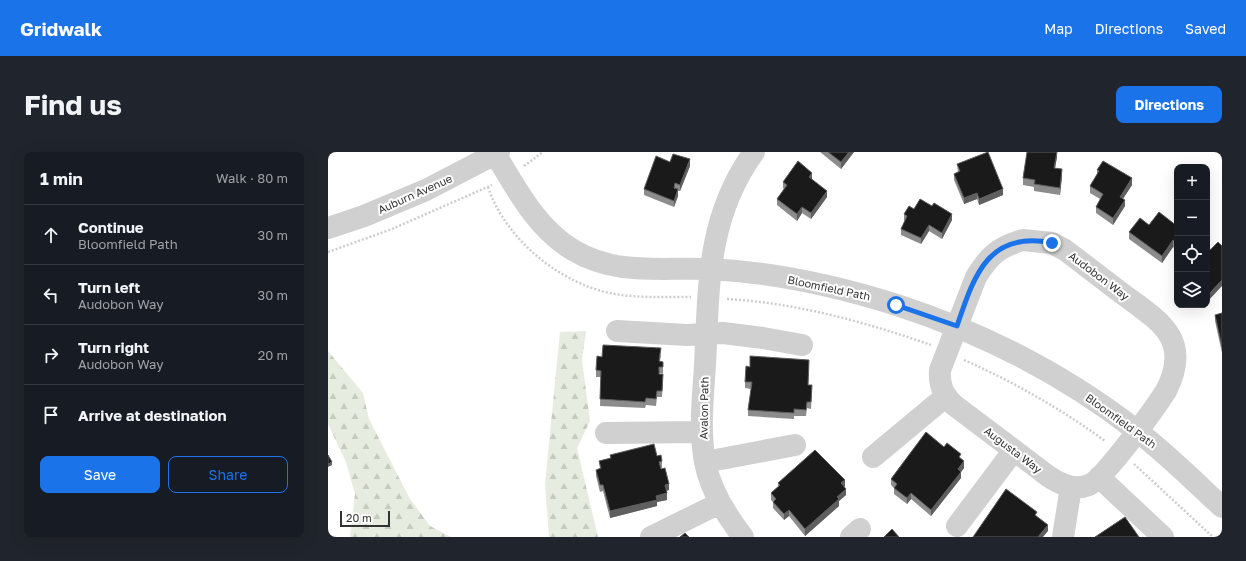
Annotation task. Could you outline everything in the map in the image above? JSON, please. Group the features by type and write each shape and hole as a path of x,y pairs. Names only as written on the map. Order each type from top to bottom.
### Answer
{"street":[{"name":"Avalon Path","path":"743,537 720,503 705,462 702,432 707,297 710,269 718,227 722,215 733,186 754,152"},
{"name":"Bloomfield Path","path":"496,153 530,209 544,228 560,242 589,259 605,265 630,269 710,269 770,276 838,289 896,305 957,326 991,342 1062,380 1088,396 1137,431 1164,453 1222,507"},
{"name":"Auburn Avenue","path":"328,228 414,196 496,153"},
{"name":"Audobon Way","path":"957,326 976,277 984,263 995,251 1010,243 1023,240 1052,243 1065,250 1155,318 1164,326 1171,338 1175,351 1176,364 1173,378 1154,409 1137,431"},
{"path":"873,457 945,397 939,380 946,352 957,326"},
{"path":"617,331 687,335 723,334 763,338 802,346"},
{"name":"Augusta Way","path":"945,397 1048,476 1059,483 1071,487"},
{"path":"1063,537 1071,487 1089,485 1099,477 1137,431"},
{"path":"606,433 702,432"},
{"path":"705,462 795,445"},
{"path":"957,526 1014,450"},
{"path":"1099,477 1163,537"},
{"path":"651,537 720,503"}],"path":[{"path":"488,187 491,198 514,234 524,244 547,265 580,284 598,291 636,296 707,297 770,303 834,315 891,331 946,352 1003,378 1041,399 1085,427 1120,452 1213,537"}],"green space":[{"path":"586,331 582,360 590,421 577,448 598,537 549,537 545,484 560,332"},
{"path":"328,351 363,393 369,419 410,499 430,526 451,537 350,537 355,494 346,462 328,424"}],"building":[{"path":"828,152 849,152 841,162"},
{"path":"988,152 1003,189 979,199 977,193 964,198 954,174 960,171 957,164"},
{"path":"1027,152 1057,152 1054,168 1062,169 1060,188 1034,184 1035,180 1023,178"},
{"path":"673,154 690,159 680,185 675,183 674,188 678,189 674,201 644,189 656,156 670,162"},
{"path":"798,161 812,173 809,177 827,191 811,213 802,207 797,214 777,199 787,185 783,182"},
{"path":"1103,161 1132,178 1120,197 1125,200 1113,218 1096,207 1103,194 1090,186"},
{"path":"920,199 932,206 934,203 952,214 942,233 929,225 921,238 901,229 907,216 904,214 909,206 914,209"},
{"path":"1159,212 1174,224 1174,241 1162,256 1129,232 1140,218 1149,225"},
{"path":"1218,242 1222,246 1222,280 1210,293 1210,272 1210,250"},
{"path":"1222,313 1222,347 1215,315"},
{"path":"603,345 661,348 659,361 663,362 663,367 659,367 659,374 663,374 662,391 657,391 656,399 646,398 645,402 600,399 601,371 596,370 597,356 602,357"},
{"path":"750,356 809,360 808,385 812,385 811,402 807,402 806,410 794,409 794,413 748,410 752,382 745,382 746,366 750,367"},
{"path":"926,432 944,447 947,443 961,454 959,457 964,461 958,469 961,472 931,510 911,493 907,498 894,488 897,484 891,479"},
{"path":"654,444 657,456 661,455 662,461 659,462 661,469 665,468 669,484 665,485 667,493 656,496 657,500 610,511 603,485 600,485 596,470 601,468 599,461 611,458 610,455"},
{"path":"815,450 845,480 841,483 846,489 837,497 839,499 805,529 789,510 784,514 773,502 776,499 771,493 780,485 778,483"},
{"path":"328,455 332,462 328,464"},
{"path":"1006,489 1037,512 1035,515 1048,525 1038,537 973,537"},
{"path":"1125,517 1139,537 1095,537"},
{"path":"892,529 899,537 884,537"},
{"path":"685,533 689,537 680,537"}],"route":[{"path":"896,305 957,326 965,301 976,277 984,263 995,251 1010,243 1023,240 1038,240 1052,243"}]}
